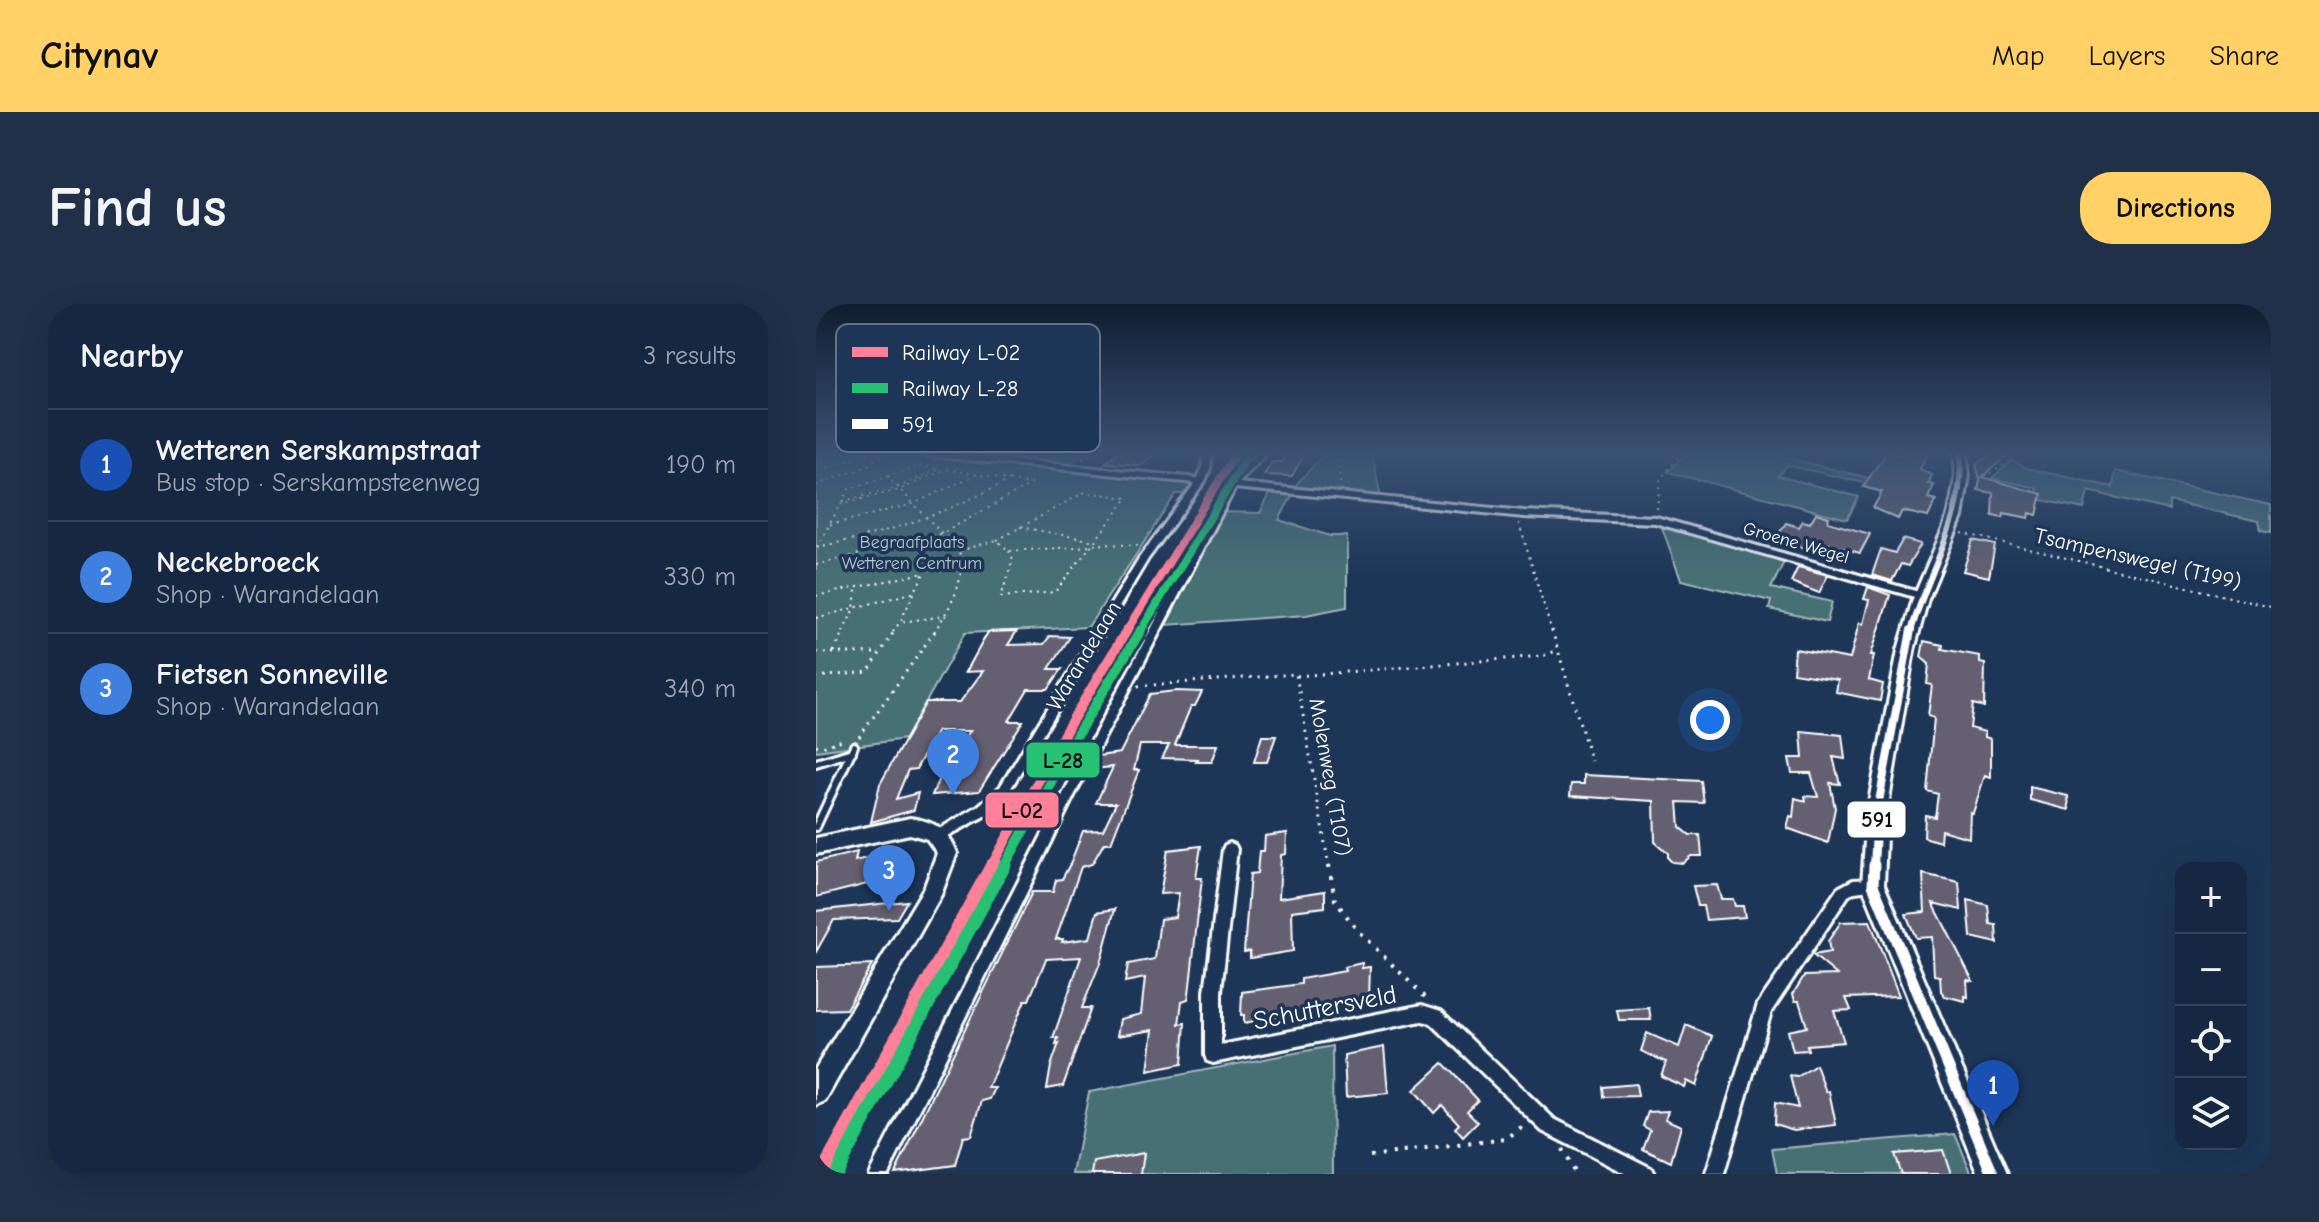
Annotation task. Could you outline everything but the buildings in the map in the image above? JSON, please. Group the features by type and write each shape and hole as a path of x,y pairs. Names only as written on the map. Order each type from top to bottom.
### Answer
{"street":[{"name":"Warandelaan","path":"939,836 983,810 1004,790 1144,558 1156,546 1192,494"},
{"path":"878,1174 1069,794 1227,494"},
{"name":"Groene Wegel","path":"1325,494 1516,514 1656,520 1922,596"},
{"path":"1960,494 1951,531 1922,596 1905,657 1871,861 1873,885 1993,1174"},
{"path":"816,846 910,826 922,827 939,836 947,853 941,874 816,1092"},
{"name":"Schuttersveld","path":"1230,849 1213,992 1213,1055 1422,1013 1435,1016"},
{"path":"1715,1174 1764,1009 1843,892 1853,886 1873,885"},
{"path":"1435,1016 1548,1125 1645,1174"}],"lane":[{"path":"816,763 853,749"},
{"path":"816,827 853,749"}],"path":[{"path":"847,494 843,501 877,494"},
{"path":"816,548 841,504 881,494"},
{"path":"853,749 860,734 946,616 964,573 965,563 959,551 903,494"},
{"path":"829,526 913,504 935,494"},
{"path":"816,548 927,519 986,494"},
{"path":"816,565 943,533 1014,494"},
{"path":"959,551 997,540 1082,494"},
{"path":"997,540 1013,559 1001,597 1055,592 1128,498 1096,494"},
{"path":"1656,520 1659,494"},
{"path":"1516,514 1591,761"},
{"path":"1020,527 1094,544"},
{"name":"Tsampenswegel (T199)","path":"1951,531 2271,607"},
{"path":"1009,551 1094,544 1156,546"},
{"path":"816,596 924,573 900,622 868,672 816,677"},
{"path":"834,652 854,609 856,589"},
{"path":"816,618 915,592"},
{"path":"900,622 946,616"},
{"path":"1296,676 1542,656 1559,650"},
{"path":"816,653 880,653"},
{"name":"Molenweg (T107)","path":"1126,687 1296,676 1335,900 1357,930 1425,994 1435,1016"},
{"path":"816,745 822,747 860,734"},
{"path":"1370,1156 1506,1139 1521,1129 1534,1111"}],"green space":[{"name":"Begraafplaats Wetteren Centrum","path":"816,494 1189,494 1176,494 1088,627 965,633 905,739 816,751"},
{"path":"1270,494 1293,494 1279,520 1330,536 1347,536 1347,607 1306,615 1166,625 1222,512 1260,513"},
{"path":"1337,494 1380,494 1381,498"},
{"path":"1750,494 1846,494 1859,497 1847,519"},
{"path":"2037,494 2087,494 2084,509 2037,499"},
{"path":"2099,494 2219,494 2271,505 2271,533 2261,531 2259,521 2169,501 2169,510"},
{"path":"1660,522 1786,558 1771,588 1832,602 1827,622 1769,609 1771,601 1681,580"},
{"path":"1332,1046 1333,1174 1073,1174 1089,1092"},
{"path":"1955,1134 1972,1174 1777,1174 1772,1149"}],"rail line":[{"name":"L-02","path":"821,1174 1068,727 1211,494"},
{"name":"L-28","path":"835,1174 1078,733 1225,494"}],"transit line":[{"name":"591","path":"1959,494 1955,517 1920,599 1906,650 1877,812 1873,885 1993,1174"}],"place":[{"name":"Neckebroeck","path":"953,795"},
{"name":"Fietsen Sonneville","path":"889,911"},
{"name":"Wetteren Serskampstraat","path":"1993,1126"}]}
